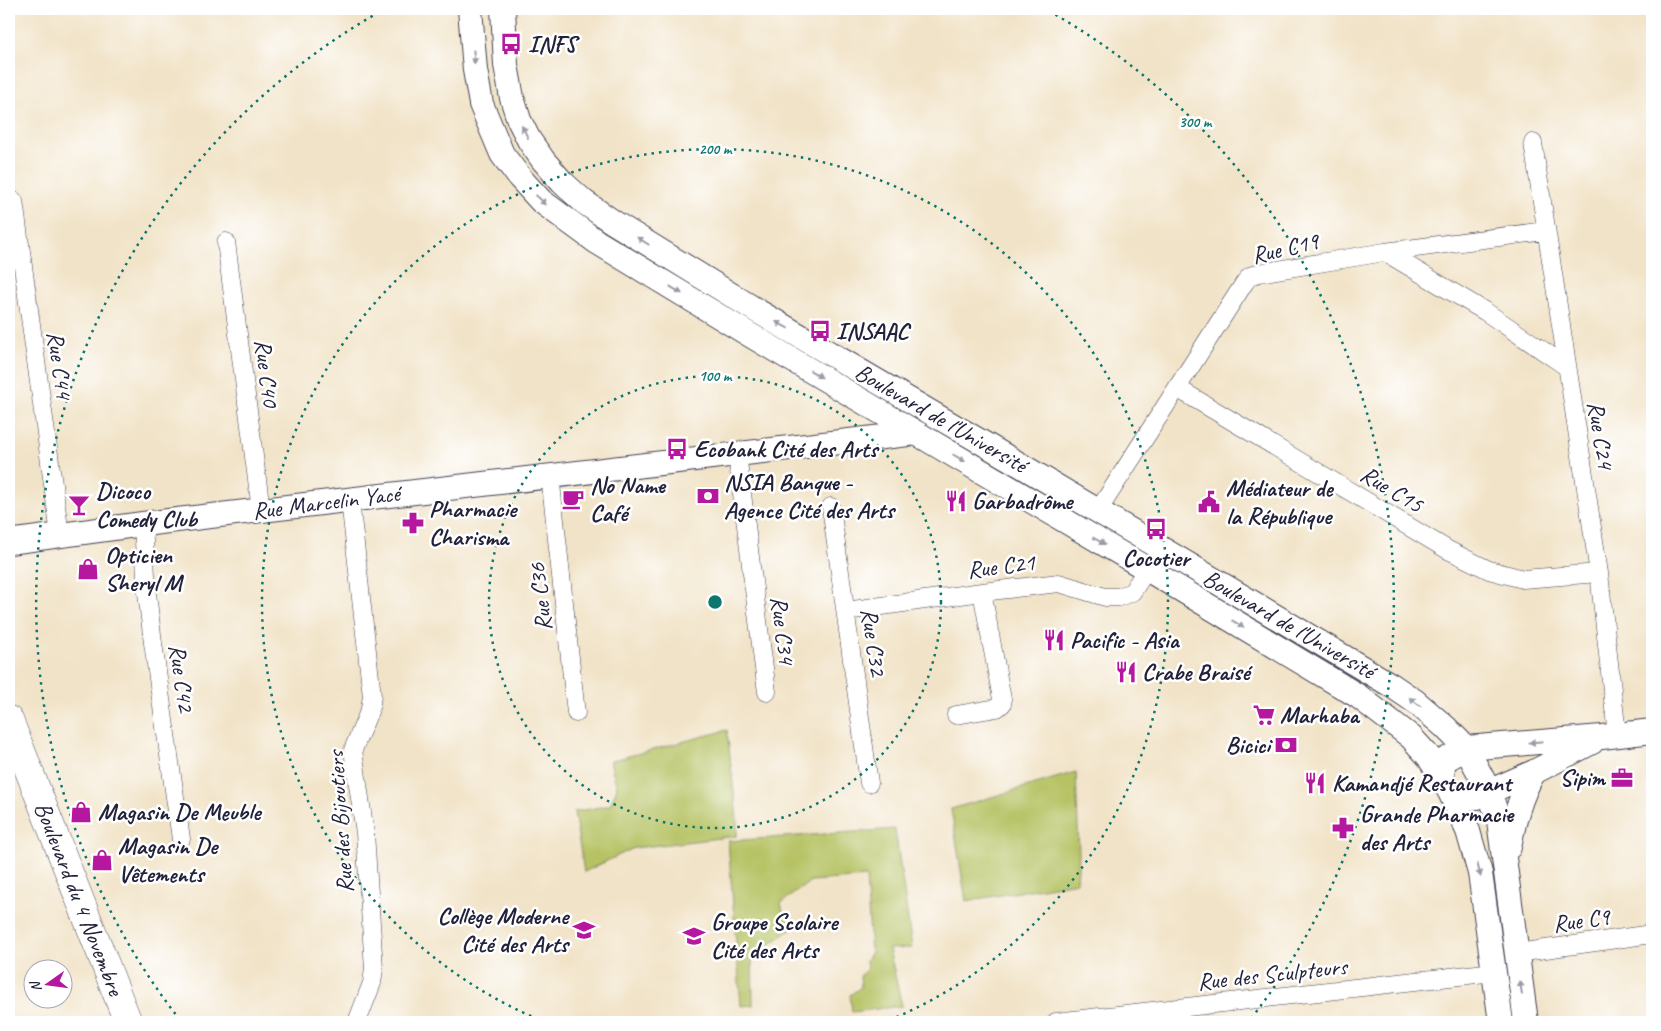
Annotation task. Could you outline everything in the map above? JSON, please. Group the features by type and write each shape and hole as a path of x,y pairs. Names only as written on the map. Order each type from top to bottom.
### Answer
{"main road":[{"name":"Boulevard du 4 Novembre","path":"9,720 128,1022"},
{"name":"Boulevard du 4 Novembre","path":"9,765 112,1022"}],"street":[{"name":"Boulevard de l'Université","path":"470,9 475,70 481,104 502,154 541,201 597,242 1358,696 1411,737 1429,757 1446,786 1468,831 1480,873 1501,1022"},
{"name":"Boulevard de l'Université","path":"503,9 506,65 512,98 519,120 529,140 543,160 562,182 584,202 620,227 759,312 1287,624 1374,673 1416,702 1445,727 1466,748 1489,791 1499,821 1526,1022"},
{"name":"Rue C24","path":"1532,143 1599,573 1610,736"},
{"name":"Rue C44","path":"14,201 60,535"},
{"name":"Rue C19","path":"1098,511 1250,276 1385,252 1545,231"},
{"name":"Rue C40","path":"226,242 260,510"},
{"path":"1385,252 1486,312 1567,367"},
{"name":"Rue C15","path":"1177,388 1448,550 1490,570 1523,579 1599,573"},
{"path":"917,433 929,412"},
{"name":"Rue Marcelin Yacé","path":"9,542 550,475 917,433"},
{"name":"Rue C34","path":"738,454 767,692"},
{"name":"Rue C36","path":"550,475 576,713"},
{"name":"Rue des Bijoutiers","path":"350,500 372,696 370,709 353,750 366,842 374,970 372,983 358,1022"},
{"name":"Rue C32","path":"831,507 869,782"},
{"name":"Rue C42","path":"143,524 147,593 153,643 181,839"},
{"name":"Rue C21","path":"846,611 1059,583 1105,597 1119,597 1132,592 1147,569"},
{"path":"956,714 997,708 1002,704 982,592"},
{"path":"1610,736 1534,772 1472,798 1446,786 1443,766 1445,760 1466,748 1652,731"},
{"path":"1506,863 1513,820 1521,796 1534,772"},
{"name":"Rue C9","path":"1517,953 1652,934"},
{"name":"Rue des Sculpteurs","path":"1056,1022 1494,972"}],"green space":[{"path":"727,730 737,819 737,836 634,848 584,872 574,812 610,805 617,788 610,761"},
{"path":"1076,772 1079,855 1077,882 966,901 951,809"},
{"path":"895,829 912,948 889,949 902,1006 852,1012 850,995 861,987 860,976 867,969 866,960 871,952 866,877 811,881 781,903 783,912 792,917 794,927 752,955 753,1005 741,1006 728,841"}],"place":[{"name":"INFS","path":"511,44"},
{"name":"INSAAC","path":"820,331"},
{"name":"Ecobank Cité des Arts","path":"677,449"},
{"name":"NSIA Banque - Agence Cité des Arts","path":"708,496"},
{"name":"No Name Café","path":"573,499"},
{"name":"Garbadrôme","path":"956,501"},
{"name":"Médiateur de la République","path":"1209,502"},
{"name":"Dicoco Comedy Club","path":"79,505"},
{"name":"Pharmacie Charisma","path":"413,523"},
{"name":"Cocotier","path":"1156,529"},
{"name":"Opticien Sheryl M","path":"88,569"},
{"name":"Pacific - Asia","path":"1054,640"},
{"name":"Crabe Braisé","path":"1126,672"},
{"name":"Marhaba","path":"1264,715"},
{"name":"Bicici","path":"1286,745"},
{"name":"Sipim","path":"1622,778"},
{"name":"Kamandjé Restaurant","path":"1315,783"},
{"name":"Magasin De Meuble","path":"81,812"},
{"name":"Grande Pharmacie des Arts","path":"1343,828"},
{"name":"Magasin De Vêtements","path":"102,860"},
{"name":"Collège Moderne Cité des Arts","path":"584,930"},
{"name":"Groupe Scolaire Cité des Arts","path":"694,936"}]}
